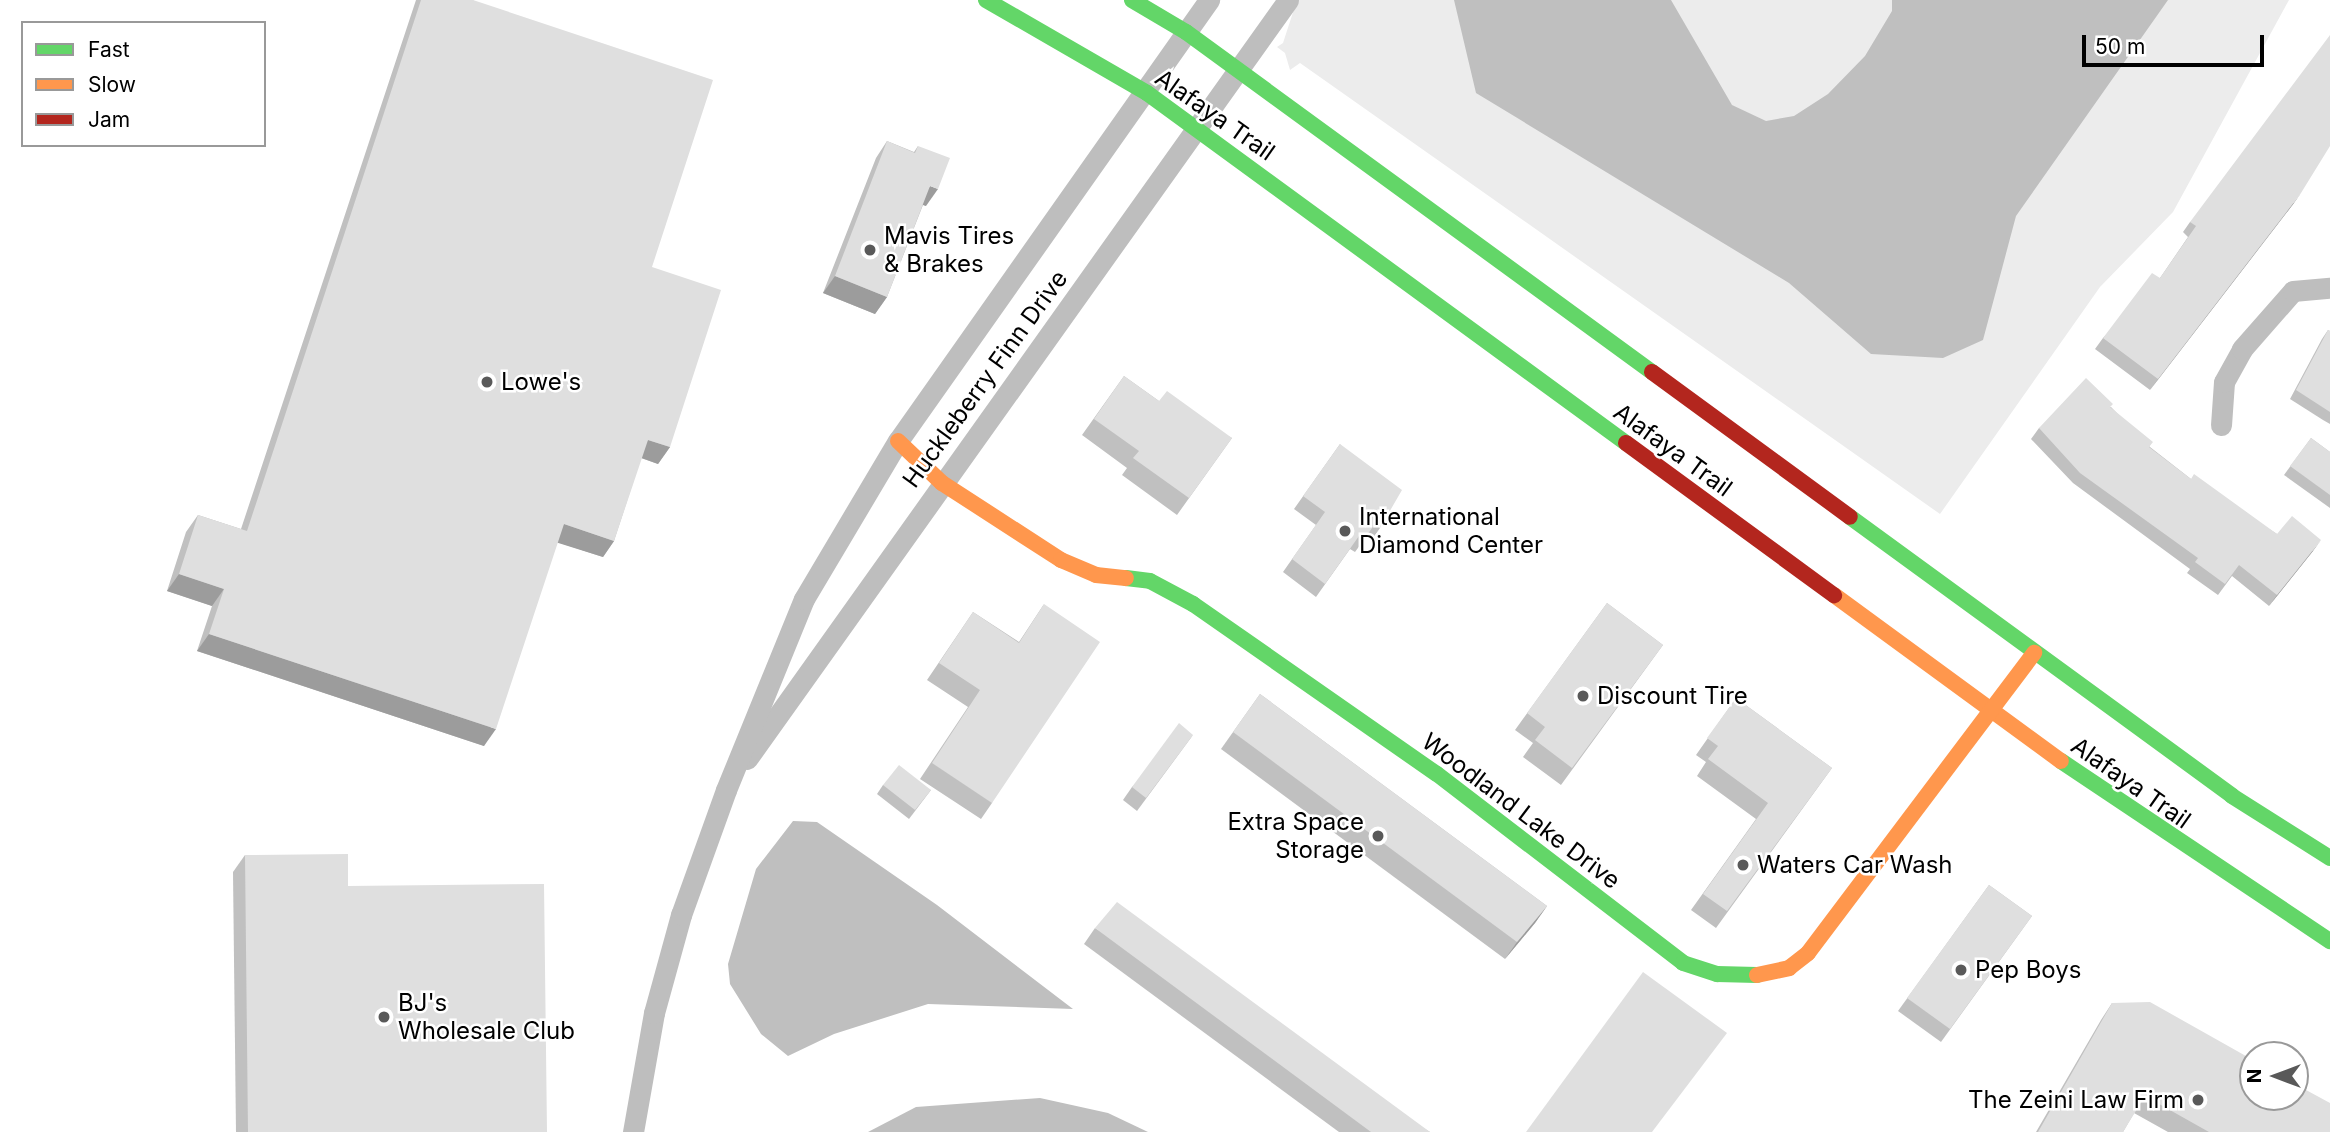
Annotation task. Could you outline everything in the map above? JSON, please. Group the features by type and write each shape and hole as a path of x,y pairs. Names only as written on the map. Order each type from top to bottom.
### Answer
{"main road":[{"name":"Alafaya Trail","path":"986,0 1147,93 1989,710 2195,856 2330,941"},
{"name":"Alafaya Trail","path":"1132,0 1186,32 2232,796 2330,858"},
{"name":"Woodland Lake Drive","path":"898,441 942,484 1061,560 1096,575 1150,580 1193,604 1437,774 1683,963 1717,974 1754,976 1789,968 1808,953 2034,653"}],"street":[{"name":"Huckleberry Finn Drive","path":"633,1132 654,1013 681,915 726,790 804,599 898,441 1147,93 1209,0"},
{"name":"Huckleberry Finn Drive","path":"726,790 1288,0"},
{"path":"2221,425 2224,383 2250,339 2293,292 2330,288"}],"shaded area":[{"path":"1297,0 2289,0 2173,212 2100,287 1940,514 1300,63 1290,70 1285,53 1277,47 1283,43"},
{"path":"1454,0 1671,0 1732,105 1766,121 1794,116 1828,94 1865,56 1892,11 1892,0 2168,0 2016,216 1983,340 1943,358 1871,354 1789,283 1476,93"},
{"path":"793,821 817,822 937,905 1073,1009 928,1004 834,1034 788,1056 761,1034 730,984 728,964 756,869"},
{"path":"1040,1098 1108,1113 1148,1132 868,1132 916,1107"}],"building":[{"name":"Lowe's","path":"421,0 473,0 713,80 652,267 721,290 670,447 648,440 614,541 564,524 496,729 209,634 224,589 179,574 198,515 247,531"},
{"path":"2330,35 2330,146 2301,193 2158,379 2103,338 2152,273 2160,278 2196,226 2190,222"},
{"name":"Mavis Tires & Brakes","path":"887,141 915,153 918,146 950,158 938,189 930,186 887,297 835,276"},
{"path":"2328,330 2330,331 2330,412 2296,390"},
{"path":"1124,376 1159,401 1167,391 1232,438 1189,498 1133,458 1139,451 1094,419"},
{"path":"2086,378 2113,404 2110,407 2153,442 2149,447 2191,479 2194,474 2277,534 2292,516 2321,540 2277,595 2239,565 2225,584 2195,562 2198,558 2080,473 2039,428"},
{"path":"2311,438 2330,452 2330,495 2290,466"},
{"name":"International Diamond Center","path":"1340,444 1402,490 1380,528 1375,524 1364,539 1359,536 1325,584 1292,559 1325,512 1303,496"},
{"name":"Discount Tire","path":"1607,603 1663,645 1572,768 1535,740 1545,727 1527,713"},
{"path":"1044,604 1100,642 992,803 932,763 980,690 939,663 973,612 1019,643"},
{"path":"1260,694 1547,906 1517,942 1233,732"},
{"name":"Waters Car Wash","path":"1736,698 1832,768 1727,911 1703,894 1768,803 1708,759 1718,746 1707,738"},
{"path":"1179,723 1193,735 1146,798 1132,787"},
{"path":"899,765 931,790 915,810 883,785"},
{"name":"BJ's Wholesale Club","path":"348,854 348,886 544,884 547,1132 248,1132 245,855"},
{"name":"Pep Boys","path":"1989,885 2032,916 1950,1029 1907,998"},
{"path":"1117,902 1430,1132 1371,1132 1095,928"},
{"path":"1643,972 1727,1033 1652,1132 1526,1132"},
{"path":"2150,1002 2239,1052 2239,1111 2309,1111 2309,1092 2330,1103 2330,1132 2209,1132 2145,1096 2123,1132 2038,1132 2112,1003"}],"traffic: fast":[{"path":"986,0 1147,93 1626,443"},
{"path":"1132,0 1186,32 1652,372"},
{"path":"1850,517 2232,796 2330,858"},
{"path":"1126,578 1150,581 1193,604 1437,774 1683,963 1717,974 1757,975"},
{"path":"2061,761 2330,941"}],"traffic: slow":[{"path":"898,441 942,483 1061,560 1096,575 1126,578"},
{"path":"1834,595 2061,761"},
{"path":"1757,975 1789,968 1808,953 2034,653"}],"traffic: jam":[{"path":"1652,372 1850,517"},
{"path":"1626,443 1834,595"}],"place":[{"name":"Mavis Tires & Brakes","path":"870,250"},
{"name":"Lowe's","path":"487,382"},
{"name":"International Diamond Center","path":"1345,531"},
{"name":"Discount Tire","path":"1583,696"},
{"name":"Extra Space Storage","path":"1378,836"},
{"name":"Waters Car Wash","path":"1743,865"},
{"name":"Pep Boys","path":"1961,970"},
{"name":"BJ's Wholesale Club","path":"384,1017"},
{"name":"The Zeini Law Firm","path":"2198,1100"}]}
